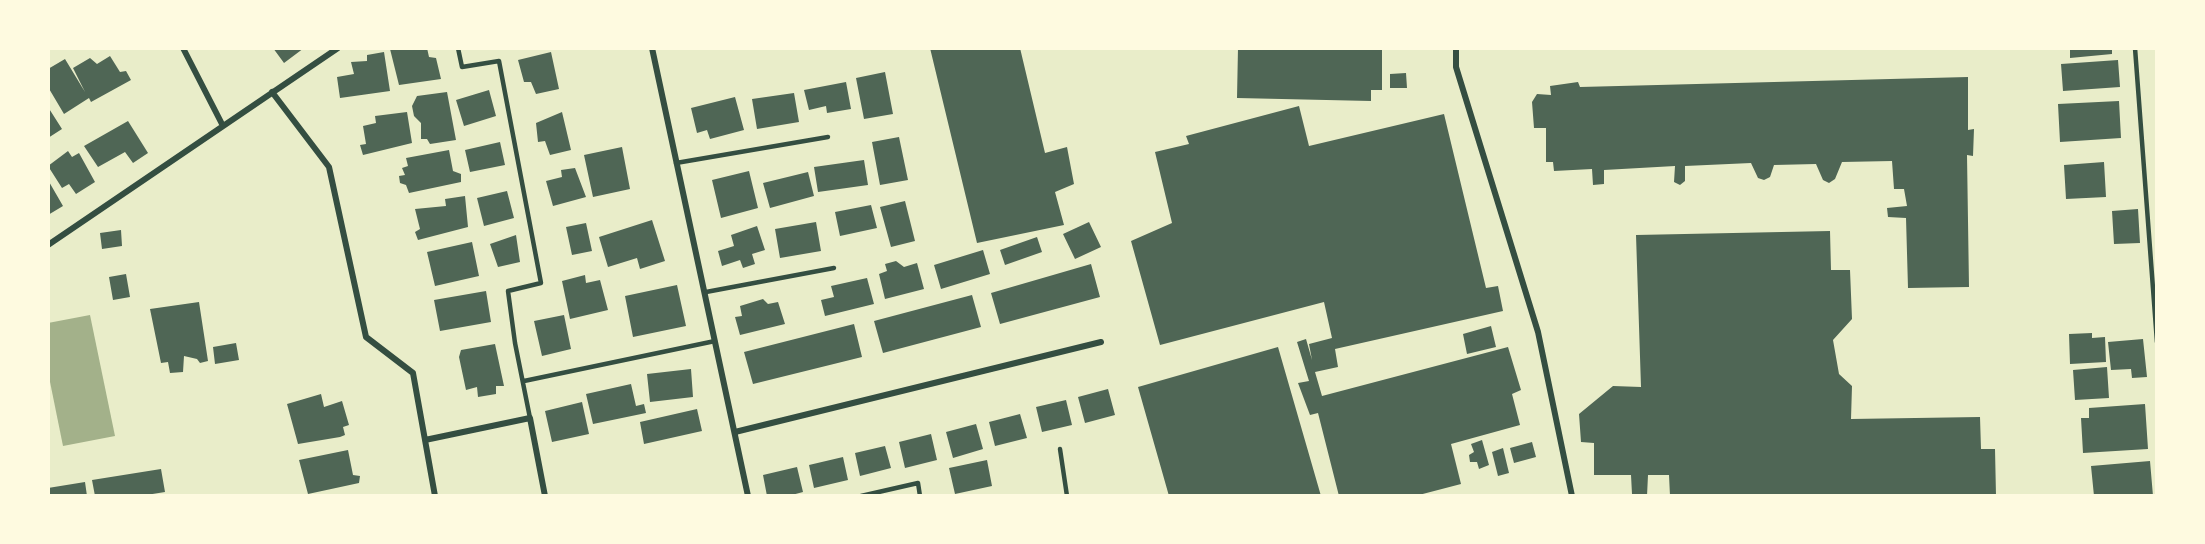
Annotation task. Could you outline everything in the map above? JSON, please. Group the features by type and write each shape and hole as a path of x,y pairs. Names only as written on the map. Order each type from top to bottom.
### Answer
{"street":[{"path":"183,48 223,126"},
{"path":"48,245 338,48"},
{"path":"652,48 748,496"},
{"path":"1456,48 1456,67 1538,332 1572,496"},
{"path":"272,92 329,167 366,337 413,373 435,496"},
{"path":"735,432 1101,342"},
{"path":"425,440 530,418 545,496"}],"lane":[{"path":"458,48 462,67 499,61 541,283 508,291 515,343 530,418"},
{"path":"2135,48 2157,342"},
{"path":"676,163 828,137"},
{"path":"706,292 834,268"},
{"path":"524,381 715,341"},
{"path":"1060,449 1067,496"},
{"path":"861,496 918,483 920,496"}],"shaded area":[{"path":"90,315 115,436 63,446 48,372 48,323"}],"building":[{"path":"273,48 304,48 284,63"},
{"path":"427,48 429,57 436,58 441,79 399,85 390,49"},
{"path":"930,48 1020,48 1045,153 1067,147 1074,184 1055,192 1064,225 977,243"},
{"path":"1238,48 1382,48 1382,90 1371,90 1371,101 1237,98"},
{"path":"2070,48 2112,48 2112,54 2070,58"},
{"path":"384,52 390,91 340,98 337,77 354,74 351,62 367,61 367,55"},
{"path":"551,52 559,89 536,94 531,82 524,82 518,60"},
{"path":"110,56 120,72 126,71 131,80 91,102 89,98 64,114 48,87 48,69 65,59 85,92 73,68 90,58 97,64"},
{"path":"2118,60 2120,87 2063,91 2061,64"},
{"path":"885,72 893,114 864,119 856,78"},
{"path":"1406,73 1407,88 1390,88 1390,74"},
{"path":"1968,77 1968,130 1974,129 1973,156 1967,155 1969,287 1908,288 1906,218 1888,217 1887,208 1907,206 1904,189 1894,189 1892,161 1842,162 1835,179 1829,183 1823,180 1816,164 1774,165 1770,177 1764,180 1758,178 1751,163 1685,166 1685,181 1680,185 1674,182 1675,166 1604,170 1604,184 1593,185 1592,169 1554,171 1553,162 1546,162 1546,128 1534,128 1532,102 1537,94 1551,95 1550,86 1578,82 1580,87"},
{"path":"846,82 851,109 827,113 826,106 809,110 804,90"},
{"path":"489,90 496,116 464,126 456,100"},
{"path":"447,92 456,140 430,144 427,139 421,139 421,123 414,116 412,106 417,96"},
{"path":"794,93 799,122 757,129 752,99"},
{"path":"735,97 744,130 710,139 707,130 697,133 691,108"},
{"path":"2119,101 2121,138 2060,142 2058,104"},
{"path":"1299,106 1309,146 1444,114 1486,288 1498,286 1503,311 1335,349 1338,367 1315,372 1322,396 1508,347 1521,390 1512,394 1520,425 1451,444 1461,484 1415,496 1339,496 1318,413 1310,415 1298,383 1309,381 1297,342 1306,339 1312,360 1309,344 1332,338 1324,302 1160,345 1131,241 1172,223 1155,152 1189,144 1186,136"},
{"path":"48,107 62,129 48,138"},
{"path":"407,112 412,143 363,155 360,145 366,144 363,126 376,123 375,116"},
{"path":"562,112 571,150 550,155 545,141 538,142 536,123"},
{"path":"128,121 148,153 133,163 125,152 98,167 84,146"},
{"path":"899,137 908,180 880,185 872,142"},
{"path":"500,142 505,165 470,172 465,150"},
{"path":"622,147 630,189 593,197 584,155"},
{"path":"449,150 453,171 461,174 461,182 409,193 406,185 400,183 399,176 405,175 402,168 408,166 406,158"},
{"path":"68,151 72,157 79,153 95,182 76,194 69,184 62,188 48,166"},
{"path":"864,160 868,185 818,192 814,167"},
{"path":"2104,162 2106,197 2066,199 2064,165"},
{"path":"575,168 586,197 553,206 546,181 562,177 561,170"},
{"path":"749,171 758,208 721,218 712,180"},
{"path":"808,172 814,196 770,208 763,183"},
{"path":"48,180 63,206 48,215"},
{"path":"507,191 514,218 484,226 477,198"},
{"path":"465,196 468,227 418,240 415,232 420,229 415,209 446,206 445,199"},
{"path":"905,201 915,241 891,247 880,207"},
{"path":"871,205 877,228 840,236 835,212"},
{"path":"2138,209 2140,243 2114,244 2112,211"},
{"path":"652,220 665,261 640,269 637,258 608,267 599,237"},
{"path":"816,222 821,251 780,258 775,229"},
{"path":"1089,222 1101,247 1075,259 1063,234"},
{"path":"586,223 592,251 572,255 566,227"},
{"path":"757,226 765,250 752,254 755,264 743,268 740,260 722,266 718,251 734,246 731,235"},
{"path":"121,230 122,246 102,249 100,233"},
{"path":"1830,231 1831,270 1850,270 1852,319 1833,340 1839,374 1852,386 1851,419 1980,417 1981,449 1995,449 1996,496 1670,496 1669,475 1648,475 1647,496 1634,496 1631,475 1594,475 1594,443 1581,442 1579,414 1613,386 1641,387 1636,235"},
{"path":"516,235 520,262 498,267 490,244"},
{"path":"1037,237 1042,252 1005,265 1000,250"},
{"path":"472,242 479,276 435,286 427,252"},
{"path":"983,250 990,274 941,289 934,265"},
{"path":"896,261 904,267 917,263 924,289 885,299 879,274 887,271 885,264"},
{"path":"1091,264 1100,297 1000,324 991,293"},
{"path":"126,274 130,297 113,300 109,277"},
{"path":"585,275 586,283 600,280 608,310 570,319 562,281"},
{"path":"867,278 874,304 825,316 821,300 834,297 831,286"},
{"path":"677,285 686,326 633,337 625,296"},
{"path":"486,291 491,322 440,331 434,300"},
{"path":"972,295 981,327 883,353 874,321"},
{"path":"763,299 768,304 778,302 785,324 740,335 735,317 742,316 740,306"},
{"path":"199,302 208,361 200,363 197,359 184,356 183,372 170,373 168,362 161,363 150,309"},
{"path":"564,315 571,349 542,356 534,321"},
{"path":"854,324 862,357 753,384 744,352"},
{"path":"1491,326 1496,347 1467,354 1463,334"},
{"path":"2092,333 2092,338 2105,337 2106,362 2070,364 2069,334"},
{"path":"2143,339 2147,377 2132,378 2131,369 2111,370 2108,342"},
{"path":"236,343 239,360 215,364 213,347"},
{"path":"495,344 504,386 496,386 496,394 478,397 477,387 466,390 459,357 461,350"},
{"path":"1278,347 1321,496 1169,496 1138,387"},
{"path":"2107,367 2109,398 2075,400 2073,370"},
{"path":"691,369 693,397 650,402 647,374"},
{"path":"631,384 636,406 644,404 646,413 593,424 586,394"},
{"path":"1108,389 1115,415 1085,423 1078,397"},
{"path":"321,394 324,407 342,401 349,425 343,427 345,435 298,444 287,404"},
{"path":"1066,400 1072,425 1042,432 1036,407"},
{"path":"582,402 589,434 552,442 545,411"},
{"path":"2145,404 2148,449 2083,453 2081,418 2089,418 2089,408"},
{"path":"697,409 702,431 644,444 640,422"},
{"path":"1020,414 1027,438 995,446 989,422"},
{"path":"976,424 983,449 953,458 946,432"},
{"path":"931,434 937,460 905,468 899,442"},
{"path":"1482,440 1489,465 1479,469 1477,462 1470,462 1469,455 1474,452 1471,444"},
{"path":"1532,442 1536,457 1514,463 1510,448"},
{"path":"885,446 891,468 860,476 855,453"},
{"path":"1503,448 1509,473 1498,476 1492,452"},
{"path":"348,450 353,475 360,476 359,483 308,494 299,460"},
{"path":"843,457 848,480 814,488 809,465"},
{"path":"987,460 992,486 955,494 949,468"},
{"path":"2150,461 2153,496 2094,496 2091,466"},
{"path":"797,467 803,492 788,496 767,496 763,475"},
{"path":"161,469 165,492 140,496 95,496 92,480"},
{"path":"85,482 87,496 49,496 48,488"}]}
